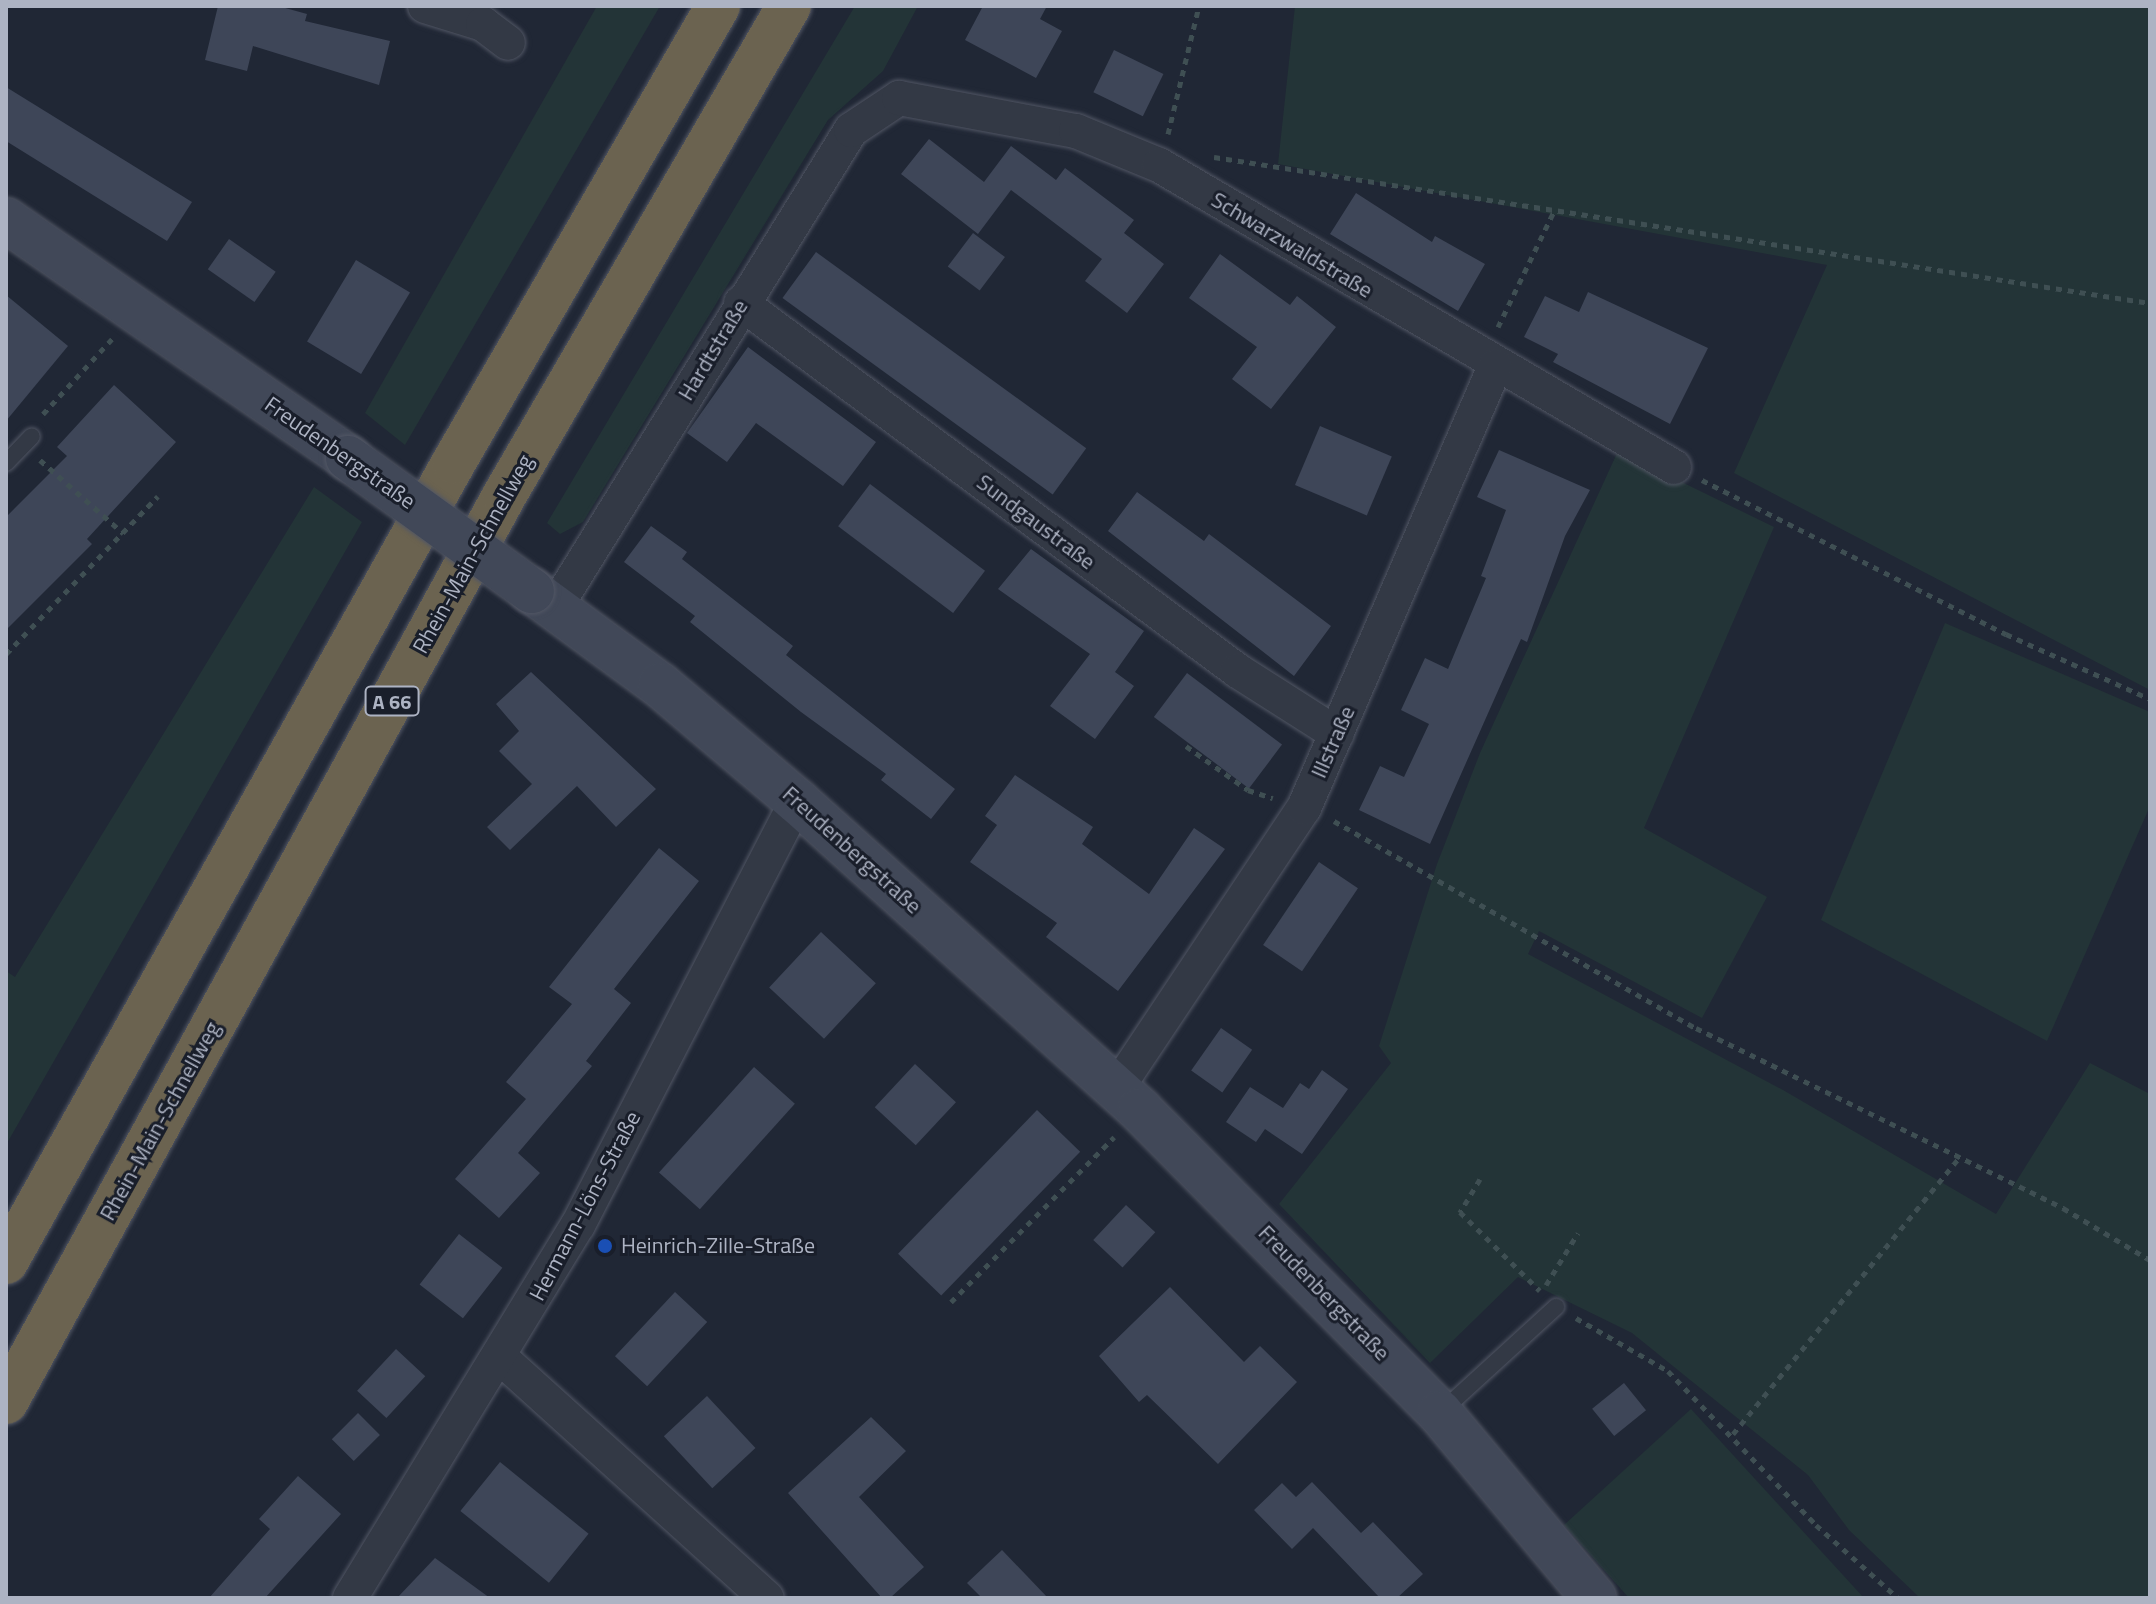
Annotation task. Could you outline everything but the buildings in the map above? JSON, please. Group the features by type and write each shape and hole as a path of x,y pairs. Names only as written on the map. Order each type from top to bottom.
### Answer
{"highway":[{"name":"A 66","path":"6,1262 454,462 718,6"},
{"name":"Rhein-Main-Schnellweg","path":"6,1402 504,496 789,6"}],"street":[{"path":"425,6 483,24 508,43"},
{"name":"Schwarzwaldstraße","path":"883,103 922,98 981,109 1076,131 1159,165 1489,364 1674,467"},
{"name":"Hardtstraße","path":"544,600 741,303 851,130 883,103"},
{"name":"Freudenbergstraße","path":"6,220 348,458 660,685 797,801 1128,1099 1440,1413 1594,1598"},
{"name":"Sundgaustraße","path":"741,303 1238,671 1337,734"},
{"name":"Illstraße","path":"1128,1099 1304,808 1489,364"},
{"name":"Hermann-Löns-Straße","path":"350,1598 501,1358 578,1225 797,801"},
{"path":"501,1358 767,1598"}],"lane":[{"path":"6,463 28,441"},
{"path":"1440,1413 1556,1307"}],"path":[{"path":"1199,6 1159,165 1202,155 2150,303"},
{"path":"1489,364 1555,209"},
{"path":"123,533 28,441 27,431 137,312"},
{"path":"1674,467 2006,634 2150,699"},
{"path":"6,654 158,496"},
{"path":"1186,746 1248,790 1304,808"},
{"path":"1355,831 1696,1028 1960,1157 2150,1260"},
{"path":"951,1302 1128,1099"},
{"path":"1733,1434 1960,1157"},
{"path":"1480,1179 1460,1212 1556,1307 1668,1371 1733,1434 1816,1525 1898,1598"},
{"path":"1542,1293 1578,1233"}],"shaded area":[{"path":"597,6 660,6 405,445 365,413"},
{"path":"855,6 918,6 883,71 828,120 583,522 560,534 547,523"},
{"path":"1295,6 2150,6 2150,690 1734,473 1827,265 1278,164"},
{"path":"1618,451 1774,527 1644,828 1767,897 1702,1018 1539,931 1528,954 1783,1090 1996,1214 2090,1063 2150,1094 2150,1598 1920,1598 1849,1530 1808,1475 1632,1333 1518,1277 1430,1363 1279,1204 1391,1063 1379,1046 1437,864 1480,753"},
{"path":"314,487 362,522 6,1145 6,971 15,977"},
{"path":"1945,623 2150,712 2150,806 2047,1041 1821,920"},
{"path":"1691,1409 1864,1598 1629,1598 1564,1525"}],"place":[{"name":"Heinrich-Zille-Straße","path":"605,1246"}]}
